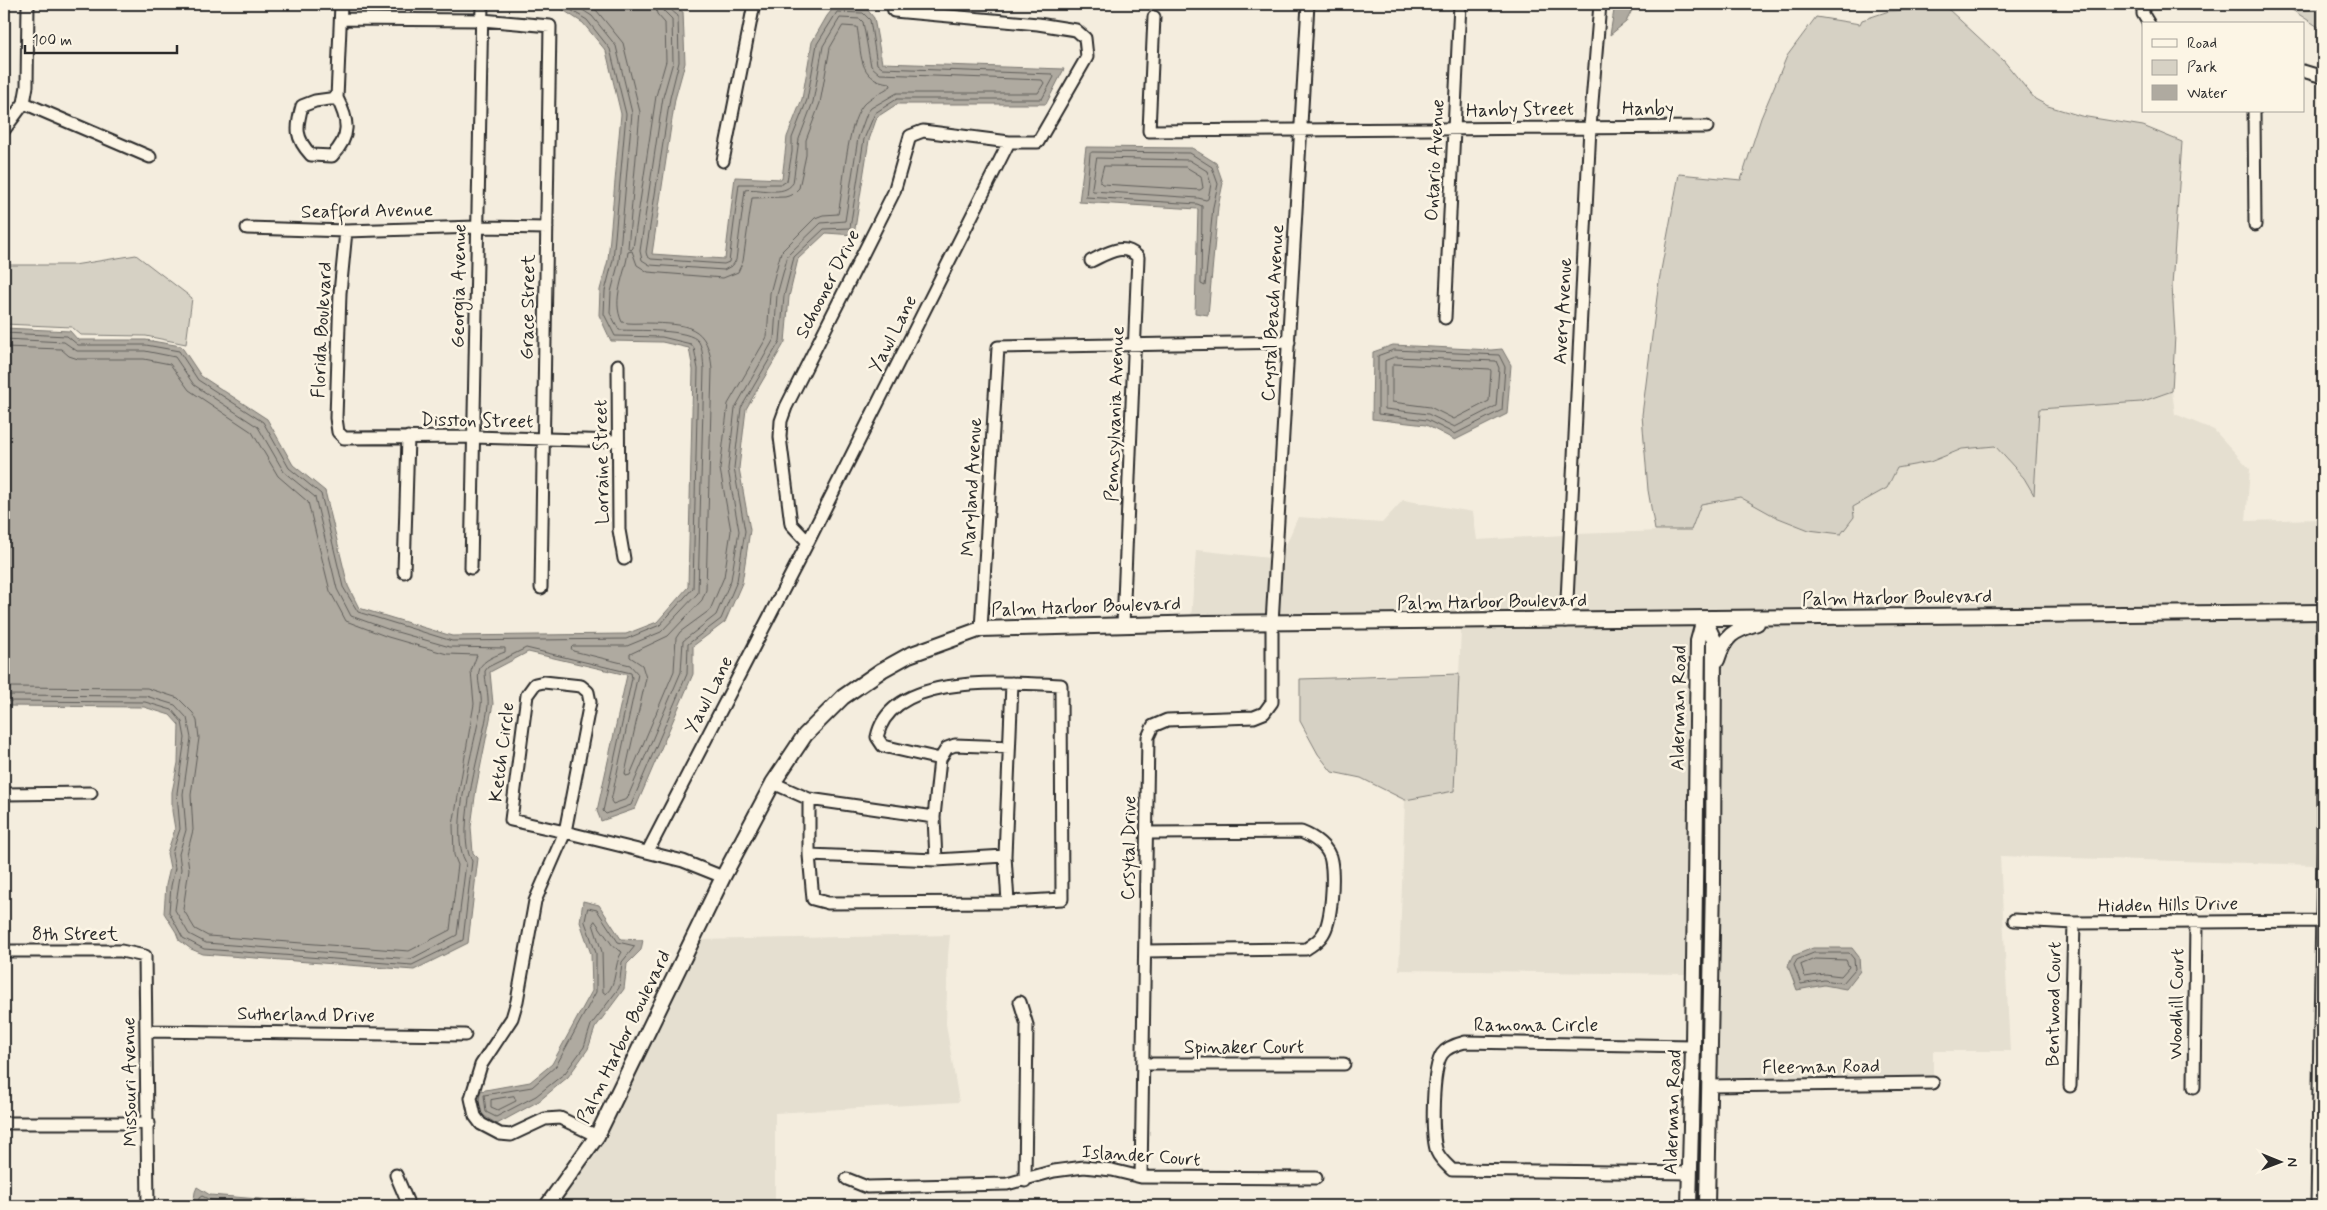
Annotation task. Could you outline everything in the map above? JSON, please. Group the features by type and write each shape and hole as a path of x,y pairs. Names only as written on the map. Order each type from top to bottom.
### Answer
{"main road":[{"name":"Palm Harbor Boulevard","path":"547,1206 597,1136 723,878 773,782 806,735 826,712 865,680 909,654 981,629 1123,625 1566,621 1641,618 1704,620 2323,612"},
{"path":"1714,670 1722,644 1728,637 1737,630 1775,618"},
{"name":"Alderman Road","path":"1704,620 1714,640 1707,1206"},
{"name":"Alderman Road","path":"1689,1206 1698,641 1704,620"}],"street":[{"path":"4,130 24,103 27,86 28,4"},
{"path":"337,98 314,101 302,106 298,123 300,144 311,155 332,156 342,146 346,136 347,118 337,98 342,4"},
{"name":"Georgia Avenue","path":"471,568 482,4"},
{"path":"723,162 754,4"},
{"name":"Crystal Beach Avenue","path":"1272,623 1308,4"},
{"name":"Ontario Avenue","path":"1445,318 1460,4"},
{"name":"Avery Avenue","path":"1566,621 1590,127 1600,4"},
{"path":"2143,4 2143,14 2148,22"},
{"path":"892,5 894,11 1038,24 1076,30 1085,38 1087,57 1038,142 1009,142"},
{"path":"1154,17 1149,131 1301,131"},
{"path":"341,19 482,20"},
{"name":"Grace Street","path":"482,20 550,26 541,588"},
{"path":"2304,71 2323,77"},
{"path":"24,103 150,157"},
{"path":"2254,112 2255,225"},
{"name":"Hanby","path":"1590,127 1706,126"},
{"name":"Hanby Street","path":"1301,131 1590,127"},
{"name":"Schooner Drive","path":"808,542 791,524 783,471 780,437 781,421 786,407 894,192 910,136 923,131 1009,142"},
{"name":"Yawl Lane","path":"648,851 808,542 1009,142"},
{"name":"Seafford Avenue","path":"247,228 346,231 477,227 547,228"},
{"name":"Florida Boulevard","path":"338,432 336,418 340,293 346,231"},
{"name":"Pennsylvania Avenue","path":"1092,261 1119,248 1132,250 1138,257 1123,625"},
{"path":"1135,343 1289,342"},
{"name":"Maryland Avenue","path":"981,629 998,347 1135,343"},
{"name":"Lorraine Street","path":"618,365 619,530 624,560"},
{"name":"Disston Street","path":"338,432 344,438 474,437 618,441"},
{"path":"404,572 408,437"},
{"path":"2317,1206 2323,612"},
{"name":"Crsytal Drive","path":"1141,1177 1148,737 1153,726 1167,720 1254,718 1264,712 1272,702 1272,623"},
{"name":"Ketch Circle","path":"566,832 590,702 588,692 581,686 544,682 535,684 527,695 512,820 648,851 683,861 723,878"},
{"path":"809,799 809,855 813,899 828,903 1008,902 1062,899 1061,685 1012,683 955,685 914,695 889,712 879,728 877,737 883,746 940,759"},
{"path":"1008,902 1005,856 1012,683"},
{"path":"936,860 934,817 940,759 947,748 955,745 1009,747"},
{"path":"773,782 809,799 934,817"},
{"path":"4,794 91,793"},
{"path":"566,832 535,900 517,1001 512,1018 481,1065 471,1098 475,1116 481,1124 500,1134 511,1135 545,1119 560,1118 597,1136"},
{"path":"1145,951 1306,949 1317,943 1324,933 1329,921 1331,905 1331,860 1319,841 1301,832 1147,833"},
{"path":"809,855 936,860 1005,856"},
{"name":"Hidden Hills Drive","path":"2014,920 2074,923 2321,921"},
{"name":"Woodhill Court","path":"2194,1087 2196,921"},
{"name":"Bentwood Court","path":"2070,1086 2074,923"},
{"name":"8th Street","path":"4,951 122,951 145,956"},
{"name":"Missouri Avenue","path":"145,956 149,1124 148,1206"},
{"path":"1020,1002 1027,1024 1025,1180"},
{"name":"Sutherland Drive","path":"146,1031 465,1035"},
{"name":"Ramona Circle","path":"1690,1173 1452,1170 1437,1152 1434,1123 1436,1066 1443,1053 1452,1046 1465,1042 1693,1046"},
{"name":"Spinaker Court","path":"1144,1064 1344,1064"},
{"name":"Fleeman Road","path":"1709,1086 1933,1083"},
{"path":"4,1123 149,1124"},
{"name":"Islander Court","path":"847,1179 867,1187 1007,1184 1054,1171 1084,1167 1112,1170 1141,1177 1316,1178"},
{"path":"396,1175 407,1201 407,1206"}],"shaded area":[{"path":"2172,391 2175,414 2214,430 2250,469 2246,521 2323,519 2323,607 1572,615 1576,534 1691,530 1701,504 1740,497 1776,517 1809,530 1841,534 1853,507 1887,488 1897,468 1930,462 1962,449 1995,446 2024,478 2034,494 2039,409 2141,402"},
{"path":"1403,500 1473,512 1477,540 1564,535 1560,616 1279,618 1282,554 1298,517 1382,523"},
{"path":"1196,550 1270,558 1267,618 1191,619"},
{"path":"2317,617 2317,865 2000,856 2010,1051 1933,1051 1933,1078 1715,1081 1713,625","holes":["1813,948 1852,948 1846,988 1824,985"]},
{"path":"1696,625 1688,974 1399,970 1405,800 1454,790 1461,629 1278,631 1278,629"},
{"path":"1705,636 1708,642 1706,974 1700,974 1704,642"},
{"path":"950,935 946,1024 959,1102 775,1113 775,1206 554,1206 595,1156 699,940"}],"green space":[{"path":"2283,4 2323,4 2323,30"},
{"path":"1947,8 2003,60 2035,99 2048,106 2081,116 2143,126 2182,142 2172,286 2175,335 2172,391 2141,402 2039,409 2034,495 2024,478 1995,446 1962,449 1930,462 1897,468 1887,488 1853,507 1854,517 1841,534 1809,530 1776,517 1740,497 1701,504 1691,530 1655,530 1648,490 1642,415 1659,281 1679,174 1741,180 1761,118 1787,56 1816,17 1860,24 1862,20 1889,11"},
{"path":"136,255 192,298 186,344 146,336 81,335 72,327 4,324 4,265 74,265"},
{"path":"1459,674 1454,791 1405,800 1361,778 1332,772 1318,754 1300,721 1300,679"}],"water":[{"path":"554,4 670,4 683,12 685,63 675,99 652,254 725,259 735,177 782,179 787,137 802,99 812,42 835,6 866,8 874,18 882,63 1064,69 1046,104 897,104 877,117 869,140 854,235 826,233 798,259 789,297 785,342 746,409 739,468 750,530 742,583 725,622 693,646 693,674 635,809 601,821 597,811 627,675 528,652 490,672 493,704 476,789 471,827 473,853 478,858 468,943 414,970 203,954 191,949 179,940 164,913 166,885 170,868 167,853 175,829 172,811 172,792 178,763 179,725 170,715 144,707 4,706 4,328 70,331 78,340 146,340 181,346 201,376 267,419 293,465 325,491 348,586 359,608 452,636 626,634 657,622 688,587 693,370 689,348 662,342 611,341 599,315 600,290 608,260 621,114 606,51 583,23"},
{"path":"1615,4 1635,4 1626,22 1610,35"},
{"path":"1086,147 1192,148 1216,163 1223,183 1218,207 1208,315 1195,313 1198,209 1079,202"},
{"path":"1393,345 1502,349 1511,365 1507,414 1455,440 1426,425 1372,419 1373,352"},
{"path":"583,901 599,905 621,939 643,940 641,950 627,964 624,989 595,1028 588,1049 568,1077 539,1101 497,1124 481,1114 479,1105 480,1091 530,1082 552,1064 592,991 591,954 580,922"},
{"path":"1813,948 1852,948 1859,957 1860,971 1846,989 1824,985 1797,990 1788,966 1793,956"},
{"path":"197,1187 210,1195 271,1200 305,1199 312,1202 314,1206 193,1206"}]}
